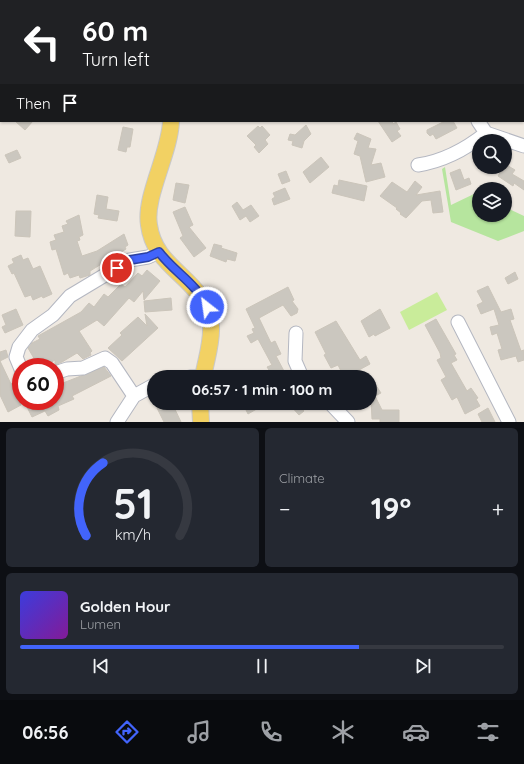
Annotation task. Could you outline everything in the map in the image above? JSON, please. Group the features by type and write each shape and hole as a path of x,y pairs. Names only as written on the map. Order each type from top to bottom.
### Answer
{"main road":[{"path":"171,122 168,144 148,215 151,237 159,252 173,269 198,290 207,307 211,333 204,370"},
{"path":"200,410 201,422"}],"street":[{"path":"479,122 486,133 524,146"},
{"path":"418,165 445,158 472,144 486,133"},
{"path":"16,358 19,347 32,330 53,315 70,296 130,260 148,257 159,252"},
{"path":"458,322 509,422"},
{"path":"296,333 295,362 299,370"},
{"path":"64,370 83,368 105,358 110,360 134,396"},
{"path":"116,422 134,396 147,389"},
{"path":"337,410 348,422"}],"green space":[{"path":"445,167 451,205 472,195 472,222 512,222 512,210 524,216 524,231 498,241 451,222 442,169"},
{"path":"437,292 447,310 409,330 400,312"}],"building":[{"path":"16,122 32,122 25,130"},
{"path":"379,122 392,122 393,124 396,122 400,129 397,131 401,136 392,142"},
{"path":"443,122 454,122 457,128 436,139 433,134 430,136 427,133 427,130"},
{"path":"306,125 311,134 304,141 302,148 292,145 293,141 288,140 290,134 295,135"},
{"path":"258,126 260,128 262,126 270,135 265,140 268,144 259,153 254,147 256,145 247,136"},
{"path":"123,127 133,129 130,147 127,147 126,152 118,150"},
{"path":"357,133 371,139 368,148 376,149 371,165 381,163 385,177 366,182 360,156 354,154 358,141 354,139"},
{"path":"17,150 21,158 9,163 5,155"},
{"path":"321,157 329,167 310,183 303,172"},
{"path":"460,169 464,180 469,178 471,184 456,190 450,173"},
{"path":"286,171 290,181 282,184 278,174"},
{"path":"499,174 512,174 524,181 524,190 514,183 513,186 512,182 507,182 498,176"},
{"path":"339,180 367,186 364,201 332,193 334,185 338,186"},
{"path":"415,181 422,187 416,195 440,191 443,212 433,213 431,200 422,201 406,218 400,214 401,213 396,209 397,208 380,196 392,182 407,192"},
{"path":"176,183 189,185 185,203 173,200"},
{"path":"285,188 290,199 274,205 272,199 275,197 273,193"},
{"path":"97,195 108,197 106,209 119,211 117,221 98,218 99,215 94,214"},
{"path":"237,202 243,210 251,205 259,216 250,222 246,216 240,220 232,206"},
{"path":"185,207 193,225 189,227 206,248 194,257 180,238 183,236 173,212"},
{"path":"16,211 31,211 30,237 15,236"},
{"path":"79,215 83,235 79,237 80,240 77,241 82,256 97,251 124,234 128,245 125,247 126,249 90,271 90,275 80,278 79,275 70,278 68,273 64,275 56,249 52,250 50,242 56,240 54,235 64,232 62,226 68,224 66,221"},
{"path":"214,244 237,253 235,261 227,259 226,262 210,256"},
{"path":"21,255 23,260 28,258 33,269 40,266 52,294 33,300 31,295 25,297 14,273 12,274 8,266 14,263 12,259"},
{"path":"147,270 160,281 144,300 143,291 134,302 129,298 104,326 97,320 79,331 92,351 90,353 91,355 83,359 77,353 64,361 64,358 34,358 28,348 32,343 40,339 38,336 81,312 89,303 94,307 104,294 108,297 121,284 125,287 138,273 142,276"},
{"path":"515,272 518,279 508,284 505,278"},
{"path":"488,286 501,312 511,309 514,319 510,320 521,351 524,350 524,360 518,362 516,356 501,360 498,350 502,349 497,333 492,335 490,327 499,325 494,309 481,314 477,305 483,302 477,291"},
{"path":"288,287 294,300 292,301 298,309 297,313 291,316 283,305 259,318 271,343 275,341 281,354 276,356 283,370 269,370 267,367 272,365 258,339 251,343 247,336 254,333 252,329 255,328 246,309"},
{"path":"171,298 172,310 145,312 144,301"},
{"path":"16,309 23,325 5,333 2,327 6,325 2,315"},
{"path":"380,309 390,328 375,336 374,334 369,337 361,321"},
{"path":"145,314 158,328 122,361 108,348 122,335 120,333 138,317 147,326"},
{"path":"436,319 456,354 454,355 457,360 451,363 467,391 471,388 478,398 476,399 480,406 465,414 457,397 452,400 441,380 446,377 437,360 441,358 440,353 425,325"},
{"path":"336,321 360,360 366,356 370,364 359,370 340,370 338,365 331,368 315,332"},
{"path":"6,350 8,357 0,361 0,352"},
{"path":"0,361 12,383 12,410 8,412 0,395"},
{"path":"104,367 111,376 72,396 74,399 64,403 64,383"},
{"path":"377,387 381,393 377,395"},
{"path":"377,400 382,410 399,410 399,422 380,422 380,419 372,419 372,410 377,410"},
{"path":"488,408 495,422 482,422 478,414"},
{"path":"28,410 59,410 48,416 45,411 32,417"},
{"path":"158,410 175,410 181,422 164,422"},
{"path":"246,410 255,410 248,414"},
{"path":"294,410 304,411 299,415"}],"route":[{"path":"117,268 130,260 143,259 159,252 173,269 198,290 207,307"}]}
